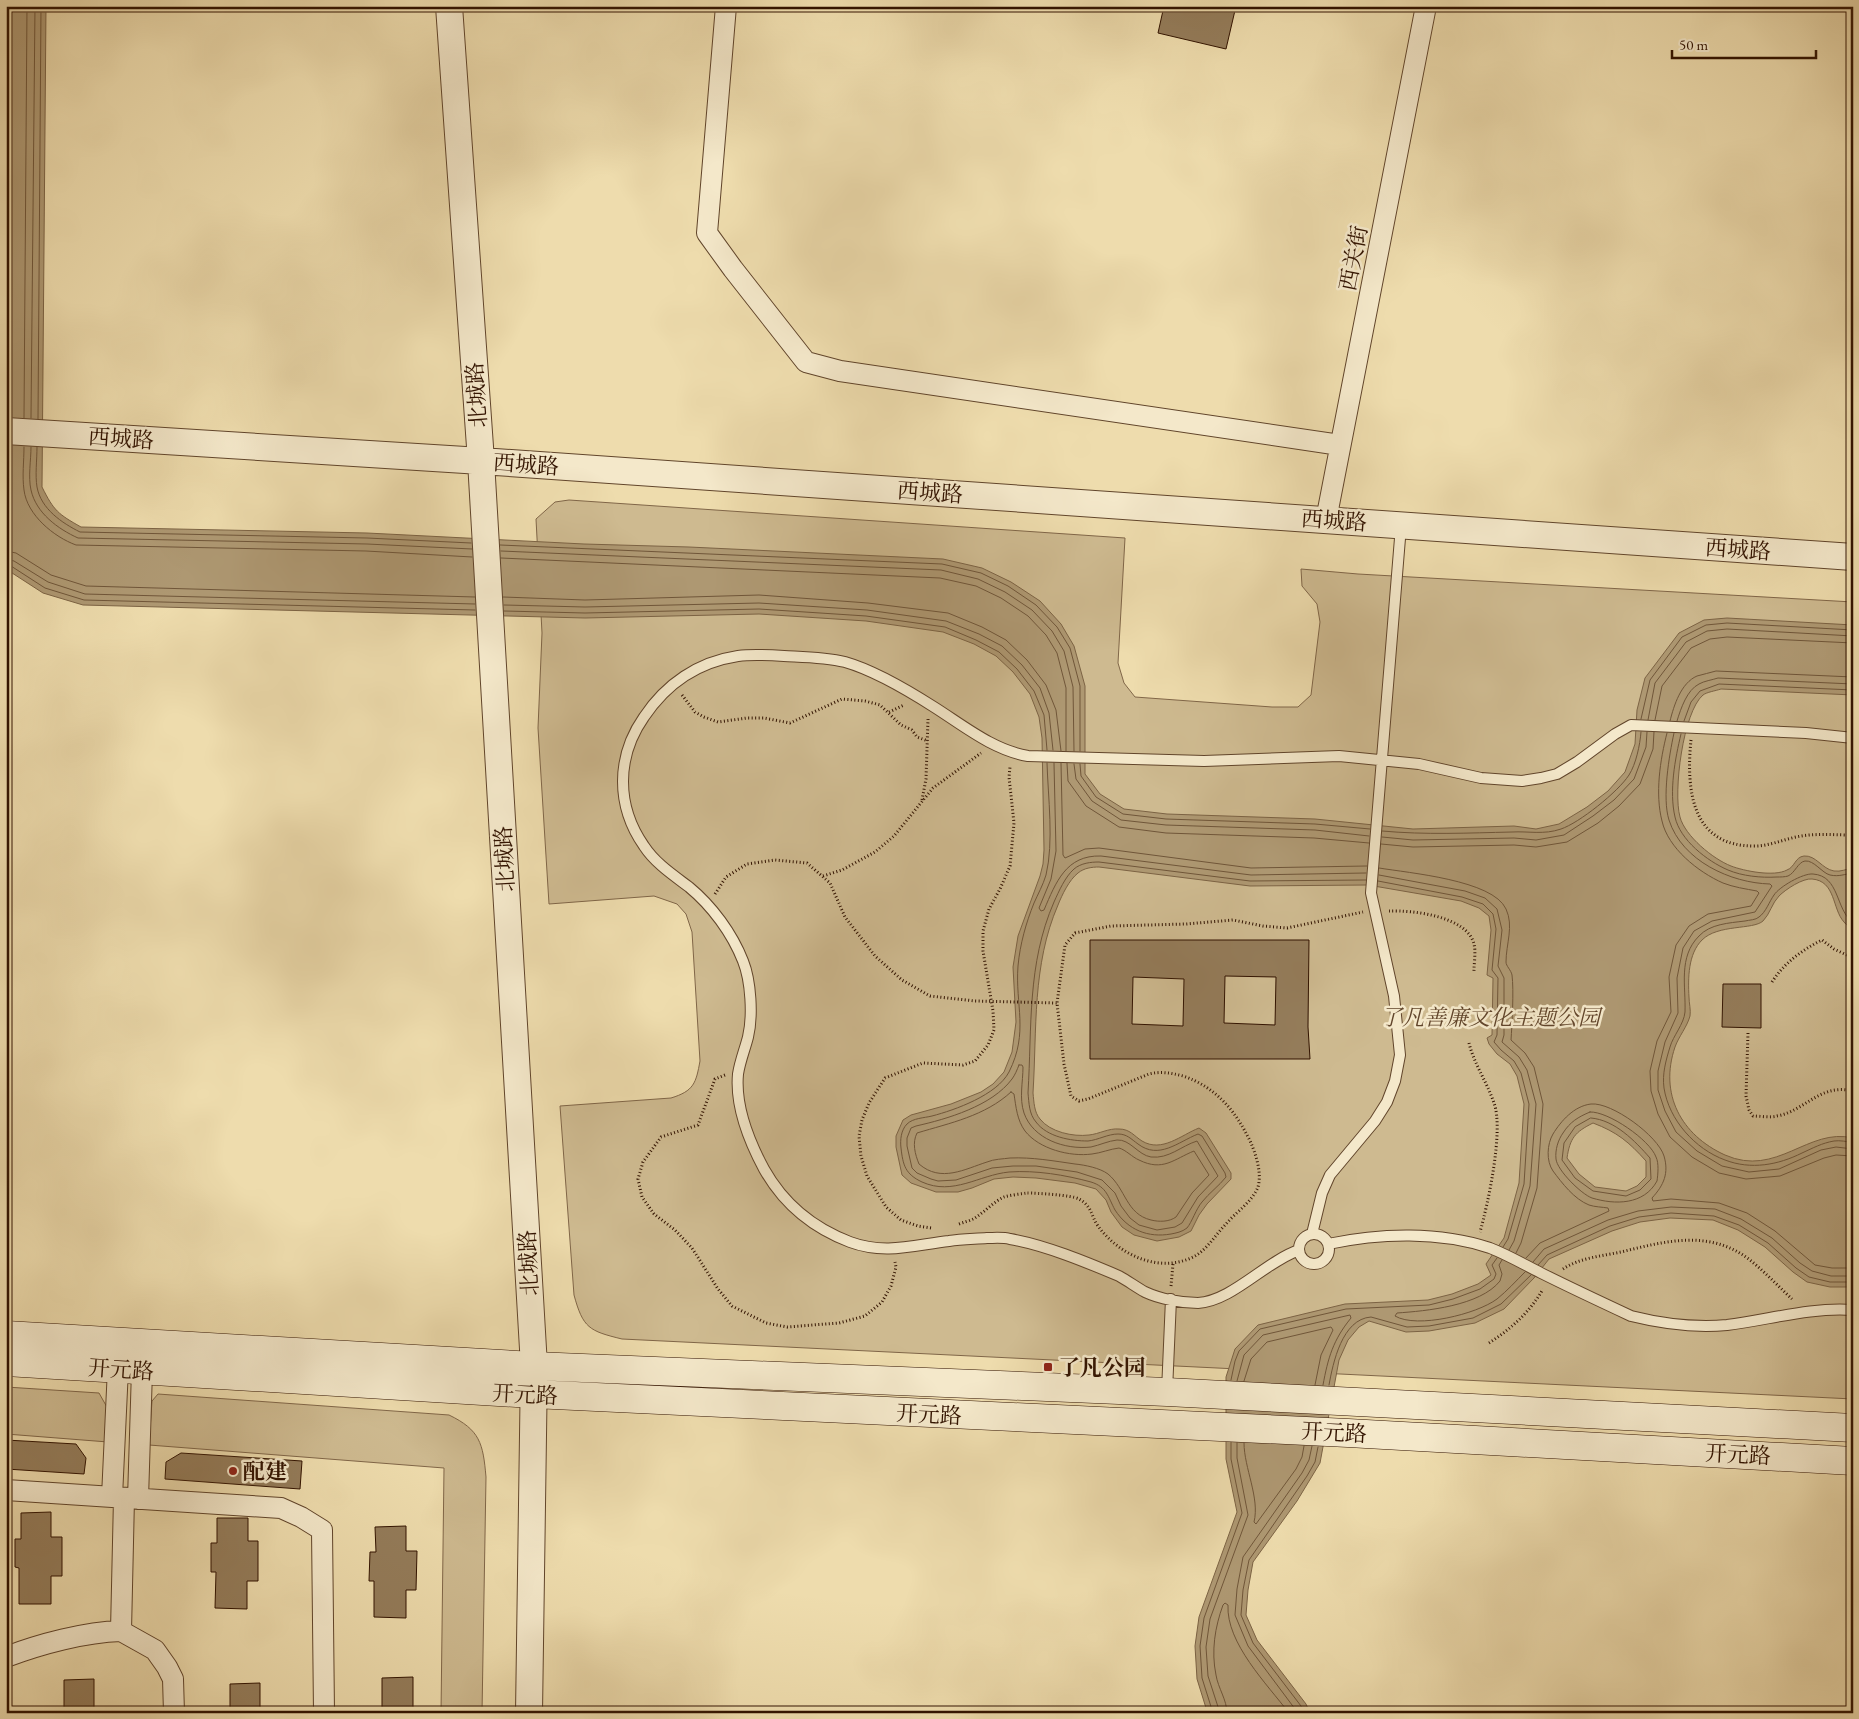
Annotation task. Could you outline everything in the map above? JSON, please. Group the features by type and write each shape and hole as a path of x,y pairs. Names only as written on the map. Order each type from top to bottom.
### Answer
{"main road":[{"name":"开元路","path":"6,1335 534,1366 1167,1392 1853,1428"},
{"name":"开元路","path":"6,1362 533,1394 1348,1433 1853,1461"}],"street":[{"name":"北城路","path":"449,6 481,461 534,1366 529,1713"},
{"path":"726,6 707,233 806,362 840,371 1340,445"},
{"name":"西关街","path":"1326,520 1426,6"},
{"name":"西城路","path":"6,431 481,461 1853,557"},
{"path":"121,1631 130,1369"},
{"path":"6,1490 282,1508 322,1530 324,1713"},
{"path":"6,1657 26,1649 98,1632 121,1631 155,1650 167,1667 174,1679 174,1713"}],"lane":[{"path":"1312,1234 1322,1193 1330,1175 1375,1120 1387,1102 1395,1081 1400,1055 1394,996 1371,893 1401,526"},
{"path":"1299,1250 1281,1257 1227,1294 1204,1302 1192,1303 1142,1290 1127,1280 1083,1261 1008,1238 950,1240 893,1250 869,1247 851,1242 821,1228 800,1214 779,1192 766,1172 754,1149 739,1106 737,1093 738,1070 749,1032 750,1010 745,966 729,934 707,905 661,865 644,846 624,806 622,782 624,760 631,739 641,720 656,700 674,682 694,670 717,661 739,656 816,658 846,663 887,680 1012,754 1037,757 1204,761 1316,755 1381,760 1438,768 1481,778 1522,780 1557,774 1631,725 1806,733 1853,738"},
{"path":"1312,1234 1322,1236 1328,1244 1326,1258 1318,1263 1309,1263 1301,1257 1299,1250 1303,1238 1312,1234"},
{"path":"1328,1244 1361,1238 1420,1236 1443,1238 1490,1248 1631,1316 1680,1326 1726,1325 1823,1309 1853,1310"},
{"path":"1167,1392 1171,1299"}],"path":[{"path":"674,682 695,712 718,722 764,718 790,723 842,699 856,700 880,705 901,725 912,730 917,737 928,741"},
{"path":"922,800 926,779 928,703"},
{"path":"1692,728 1688,768 1690,783 1697,813 1710,832 1731,842 1755,846 1768,845 1804,836 1853,835"},
{"path":"822,876 842,870 876,852 894,836 922,800 941,781 994,745"},
{"path":"937,1228 918,1226 901,1220 886,1207 874,1190 867,1176 861,1156 860,1136 862,1120 869,1103 885,1078 923,1062 963,1066 975,1061 988,1045 994,1030 984,951 984,931 989,909 1000,889 1011,858 1014,824 1009,777 1012,754"},
{"path":"707,905 726,876 747,864 776,860 807,863 830,883 845,918 876,956 902,980 930,996 991,1002 1057,1003"},
{"path":"953,1225 972,1220 1004,1197 1027,1193 1078,1198 1090,1207 1096,1224 1119,1248 1130,1255 1154,1262 1173,1264 1192,1258 1206,1247 1246,1204 1258,1187 1259,1170 1255,1152 1246,1131 1225,1101 1214,1091 1194,1080 1160,1071 1088,1098 1079,1100 1071,1096 1064,1064 1057,1003 1065,945 1075,932 1111,926 1186,924 1233,920 1263,926 1287,928 1300,927 1345,915 1399,910 1450,920 1462,927 1474,944 1474,971"},
{"path":"1772,982 1780,970 1792,958 1822,940 1834,949 1853,958"},
{"path":"1748,1033 1746,1096 1749,1110 1754,1116 1776,1117 1790,1112 1825,1092 1834,1090 1853,1091"},
{"path":"1469,1043 1472,1056 1481,1071 1495,1105 1497,1131 1488,1204 1476,1245"},
{"path":"738,1070 715,1079 698,1125 661,1136 643,1162 638,1179 642,1197 654,1214 675,1230 692,1248 732,1306 766,1323 787,1327 839,1323 865,1316 882,1302 891,1286 896,1267 893,1250"},
{"path":"1489,1342 1509,1330 1528,1311 1550,1277 1569,1265 1647,1245 1677,1240 1704,1240 1728,1246 1750,1260 1806,1311"},
{"path":"1171,1299 1173,1264"}],"green space":[{"name":"了凡善廉文化主题公园","path":"569,500 1125,538 1118,663 1124,683 1135,697 1272,707 1298,707 1311,695 1320,622 1317,604 1302,586 1301,569 1358,574 1853,602 1853,1399 622,1339 602,1333 589,1326 581,1315 574,1295 560,1106 671,1098 685,1092 693,1085 700,1061 692,932 686,914 677,904 654,896 549,904 538,728 542,633 536,519 555,502"},
{"path":"6,1387 99,1393 108,1409 108,1442 6,1434"},
{"path":"158,1394 449,1415 474,1432 481,1446 486,1477 482,1713 441,1713 444,1468 149,1445 152,1401"}],"water":[{"path":"6,6 46,6 42,487 57,511 81,527 367,533 943,559 982,568 1011,582 1040,601 1061,624 1074,646 1085,686 1085,774 1100,794 1124,809 1167,814 1315,819 1413,829 1514,826 1536,829 1559,824 1587,807 1608,791 1625,772 1635,744 1637,710 1645,678 1679,633 1704,620 1727,618 1853,625 1853,695 1721,689 1703,695 1696,704 1690,718 1681,753 1678,790 1680,817 1688,832 1716,858 1743,870 1767,873 1781,872 1790,869 1799,858 1804,856 1812,858 1834,871 1853,868 1853,929 1840,917 1830,890 1820,881 1808,879 1795,884 1779,896 1763,921 1758,924 1726,929 1709,935 1702,940 1691,959 1689,982 1690,1016 1675,1047 1670,1081 1672,1097 1686,1124 1696,1136 1710,1147 1725,1155 1744,1160 1761,1160 1776,1157 1821,1139 1853,1138 1853,1287 1830,1287 1807,1282 1765,1247 1738,1230 1713,1220 1670,1218 1640,1222 1612,1231 1549,1259 1534,1278 1504,1309 1475,1323 1429,1331 1406,1332 1369,1321 1359,1327 1348,1340 1339,1360 1320,1463 1297,1501 1253,1562 1248,1590 1246,1615 1257,1640 1306,1704 1310,1713 1210,1713 1206,1708 1197,1679 1195,1646 1199,1617 1237,1512 1226,1459 1226,1377 1235,1349 1258,1325 1345,1304 1428,1300 1452,1294 1478,1284 1491,1275 1486,1264 1504,1238 1519,1183 1524,1104 1517,1076 1510,1064 1497,1054 1489,1044 1487,1038 1492,1035 1493,978 1487,975 1491,930 1489,916 1479,908 1461,901 1368,885 1250,886 1099,867 1083,870 1078,873 1066,888 1050,928 1044,951 1037,998 1036,1021 1033,1093 1037,1113 1044,1124 1062,1133 1083,1135 1112,1129 1123,1129 1129,1131 1142,1141 1157,1145 1171,1142 1199,1128 1206,1133 1231,1173 1231,1179 1207,1204 1191,1231 1179,1237 1157,1241 1134,1235 1122,1227 1111,1212 1106,1200 1096,1189 1075,1183 1013,1177 994,1179 958,1192 936,1192 911,1183 902,1175 896,1147 896,1136 903,1120 911,1115 951,1104 981,1092 993,1084 1004,1072 1012,1052 1016,1022 1013,967 1018,936 1043,864 1042,738 1039,717 1030,694 1013,672 996,656 974,644 943,632 866,621 759,614 585,618 83,605 43,593 6,568","holes":["1593,1123 1622,1138 1646,1161 1646,1177 1637,1186 1626,1191 1595,1187 1579,1174 1567,1158 1574,1136"]}],"building":[{"path":"1164,6 1236,6 1226,49 1158,33"},
{"path":"1090,940 1309,940 1308,1027 1310,1059 1090,1059","holes":["1225,976 1276,977 1275,1025 1224,1023","1133,977 1184,979 1183,1026 1132,1024"]},
{"path":"1723,984 1761,984 1761,1028 1722,1027"},
{"path":"6,1440 76,1444 86,1458 84,1474 6,1469"},
{"name":"配建","path":"181,1453 302,1461 300,1489 165,1479 166,1462"},
{"path":"51,1512 51,1537 62,1537 62,1576 51,1576 51,1604 19,1604 19,1568 15,1567 15,1539 21,1539 21,1513"},
{"path":"217,1518 248,1518 248,1541 258,1541 258,1581 247,1581 247,1609 215,1608 216,1572 211,1572 211,1543 217,1543"},
{"path":"406,1526 406,1551 417,1551 416,1590 406,1590 406,1618 374,1617 374,1581 369,1581 370,1552 376,1552 375,1527"},
{"path":"413,1677 413,1713 382,1713 382,1678"},
{"path":"94,1679 94,1713 64,1713 64,1680"},
{"path":"260,1683 260,1713 230,1713 230,1684"}],"place":[{"name":"了凡公园","path":"1048,1367"},
{"name":"配建","path":"233,1471"}]}
